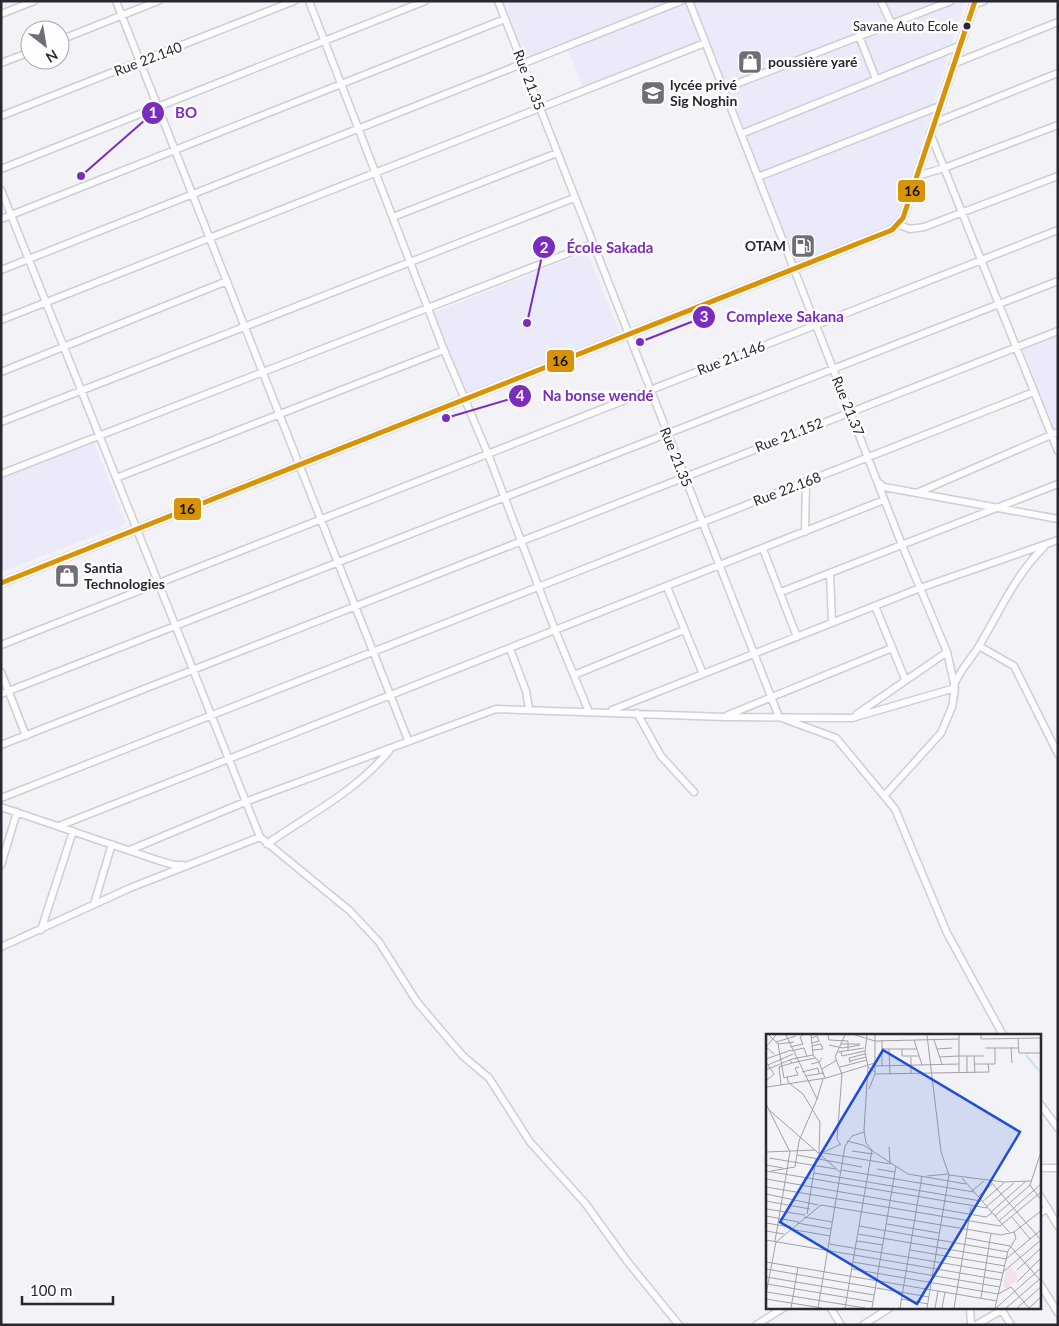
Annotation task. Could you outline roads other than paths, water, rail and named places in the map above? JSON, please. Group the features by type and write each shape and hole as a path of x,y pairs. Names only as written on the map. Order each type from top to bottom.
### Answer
{"street":[{"path":"1,14 34,1"},
{"path":"116,1 408,740"},
{"path":"70,36 158,1"},
{"name":"Rue 22.140","path":"1,116 294,1"},
{"path":"309,1 444,350 488,454 555,630 589,712"},
{"path":"1,168 425,1"},
{"name":"Rue 21.35","path":"498,1 666,434 703,521 779,717"},
{"path":"1,270 681,1"},
{"name":"Rue 21.37","path":"689,1 879,483 884,500 947,652 955,686 952,707 941,733 884,796"},
{"path":"881,1 891,23"},
{"path":"723,89 951,1"},
{"path":"1,583 884,235 899,225 974,3 984,1"},
{"path":"1,219 505,19"},
{"path":"953,64 1058,22"},
{"path":"859,36 876,80"},
{"path":"1,320 705,43"},
{"path":"741,134 959,46"},
{"path":"1,64 20,56"},
{"path":"934,123 1058,73"},
{"path":"758,177 940,106"},
{"path":"917,176 944,168 1058,124"},
{"path":"930,133 1034,392 1054,434 1058,451"},
{"path":"393,217 557,153"},
{"path":"899,225 917,229 962,214 1058,176"},
{"path":"1,190 244,802 260,837 350,911 379,942 417,1002 462,1056 489,1078 530,1142 585,1203 627,1260 679,1325"},
{"path":"1,422 574,198"},
{"name":"Rue 21.146","path":"1,644 1058,230"},
{"path":"1,474 427,306 592,244"},
{"path":"1,372 227,281"},
{"path":"1,694 1058,281"},
{"name":"Rue 21.152","path":"1,745 356,608 850,411 1058,331"},
{"path":"116,478 444,350"},
{"name":"Rue 22.168","path":"1,798 539,584 1034,392"},
{"path":"918,493 1054,434"},
{"path":"805,532 806,481"},
{"path":"879,483 884,487 1058,519"},
{"path":"781,592 1058,484"},
{"path":"59,826 227,758 510,649 884,500"},
{"path":"608,712 920,588 1058,540"},
{"path":"130,850 244,802 390,750 408,740 496,708 725,717 852,718 955,686 959,674 979,646 998,609 1035,556 1047,545"},
{"path":"763,549 797,637"},
{"path":"830,573 832,623"},
{"path":"667,586 702,674"},
{"path":"875,606 905,679"},
{"path":"574,675 684,630"},
{"path":"979,646 1014,666 1058,754"},
{"path":"725,717 892,648"},
{"path":"510,649 526,691 529,709"},
{"path":"852,718 905,679 947,652"},
{"path":"1,672 26,736"},
{"path":"637,713 661,756 694,792"},
{"path":"779,717 836,738 895,809 947,933 1003,1034"},
{"path":"267,844 341,796 371,773 390,750"},
{"path":"1,807 174,865 187,865"},
{"path":"1,866 17,812"},
{"path":"40,930 73,831"},
{"path":"1,948 94,904 260,837"},
{"path":"94,904 112,844"},
{"path":"1,940 10,943"},
{"path":"1042,1107 1058,1128"},
{"path":"1042,1168 1058,1168"},
{"path":"1042,1199 1057,1223"},
{"path":"1042,1212 1048,1208"},
{"path":"1042,1287 1058,1314"},
{"path":"756,1325 782,1308"},
{"path":"831,1308 841,1325"},
{"path":"863,1325 889,1308"},
{"path":"970,1308 971,1325"},
{"path":"976,1325 1001,1309 1011,1325"}],"place":[{"name":"Savane Auto Ecole","path":"967,26"},
{"name":"poussière yaré","path":"750,62"},
{"name":"lycée privé Sig Noghin","path":"653,93"},
{"name":"BO","path":"81,176"},
{"name":"OTAM","path":"803,246"},
{"name":"École Sakada","path":"527,323"},
{"name":"Complexe Sakana","path":"640,342"},
{"name":"Na bonse wendé","path":"446,418"},
{"name":"Santia Technologies","path":"67,576"}]}
